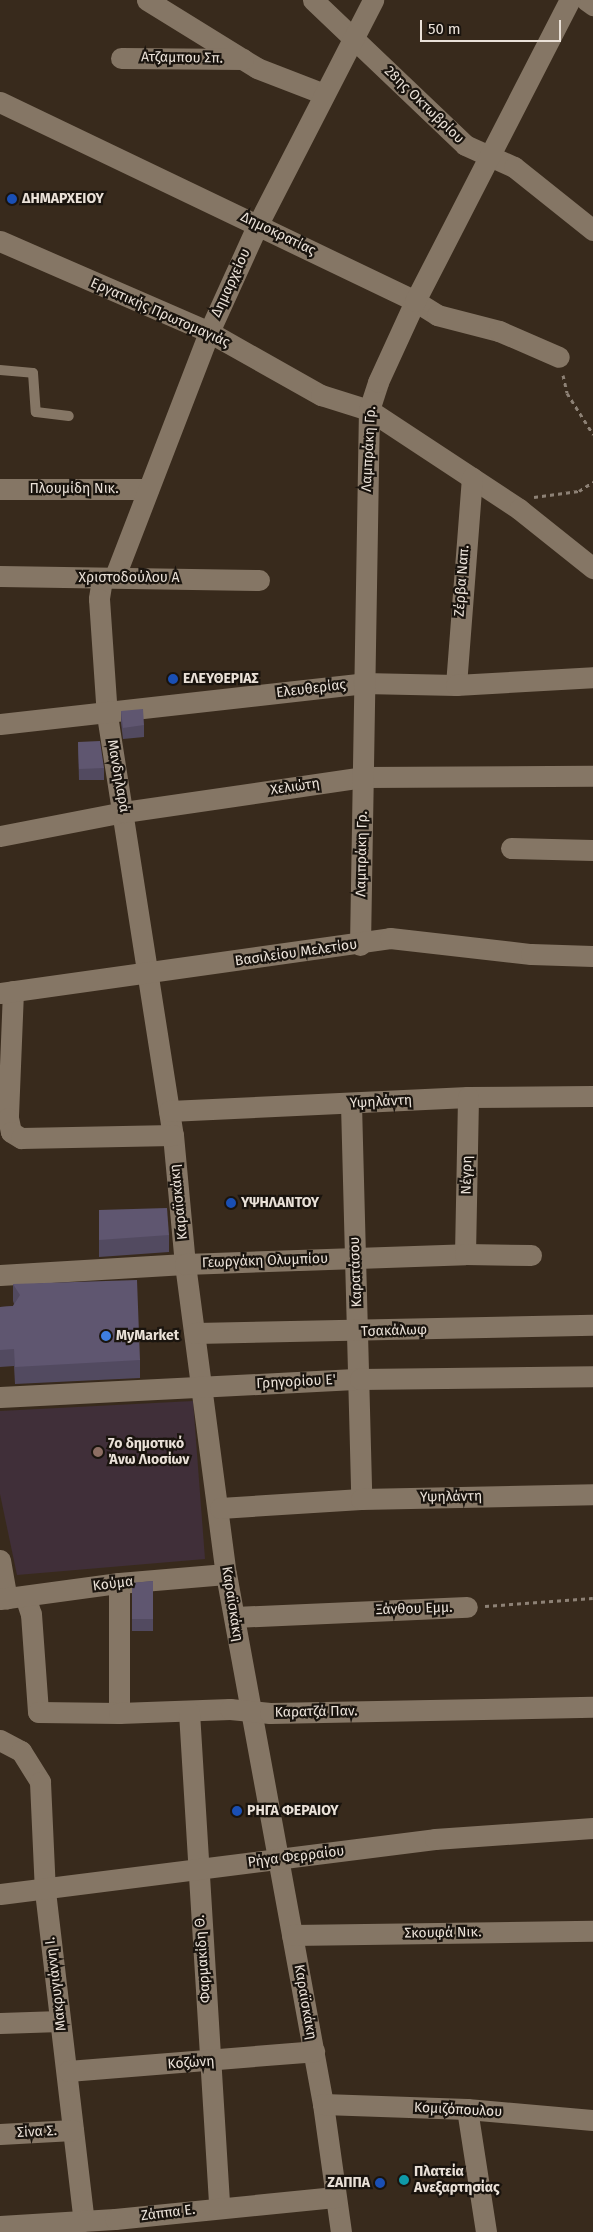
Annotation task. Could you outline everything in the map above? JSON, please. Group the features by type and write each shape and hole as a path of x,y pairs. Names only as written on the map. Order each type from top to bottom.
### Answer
{"street":[{"path":"147,0 243,59 324,94"},
{"name":"28ης Οκτωβρίου","path":"313,0 354,37 465,145 514,167 593,230"},
{"name":"Δημαρχείου","path":"108,578 148,489 208,332 258,224 373,0"},
{"name":"Λαμπράκη Γρ.","path":"360,944 368,410 378,382 415,301 570,0"},
{"path":"586,0 593,6"},
{"name":"Ατζαμπου Σπ.","path":"121,58 243,59"},
{"name":"Δημοκρατίας","path":"0,102 258,224 415,301 437,315 499,331 559,357"},
{"name":"Εργατικής Πρωτομαγιάς","path":"0,240 208,332 321,395 368,410 519,509 593,568"},
{"name":"Ζέρβα Ναπ.","path":"456,685 472,478"},
{"name":"Πλουμίδη Νικ.","path":"0,490 148,489"},
{"name":"Χριστοδούλου Α","path":"0,576 259,580"},
{"name":"Μανδηλαρά","path":"108,578 99,598 107,714 148,972"},
{"name":"Ελευθερίας","path":"0,724 107,714 363,683 456,685 593,676"},
{"name":"Χελιώτη","path":"0,836 124,812 364,777 593,776"},
{"path":"511,848 593,850"},
{"name":"Βασιλείου Μελετίου","path":"7,992 360,944 390,938 531,954 593,956"},
{"name":"Καραϊσκάκη","path":"148,972 173,1135 186,1264 220,1508 226,1574 276,1860 314,2051 341,2232"},
{"path":"7,992 8,1118 11,1132 21,1138 173,1135"},
{"name":"Υψηλάντη","path":"169,1111 351,1104 468,1097 593,1096"},
{"name":"Νέγρη","path":"465,1254 468,1097"},
{"name":"Καρατάσου","path":"351,1104 360,1379 361,1499"},
{"name":"Γεωργάκη Ολυμπίου","path":"0,1274 186,1264 465,1254 531,1255"},
{"name":"Τσακάλωφ","path":"195,1333 358,1332 593,1325"},
{"name":"Γρηγορίου Ε'","path":"0,1398 360,1379 593,1376"},
{"name":"Υψηλάντη","path":"220,1508 361,1499 593,1494"},
{"path":"0,1563 11,1597"},
{"name":"Κούμα","path":"11,1597 119,1583 226,1574"},
{"path":"119,1583 119,1713"},
{"name":"Καρατζά Παν.","path":"11,1597 31,1614 38,1712 250,1711 270,1714 593,1707"},
{"name":"Ξάνθου Εμμ.","path":"235,1617 467,1607"},
{"name":"Φαρμακίδη Θ.","path":"189,1712 218,2206"},
{"name":"Μακρυγιάννη Ι.","path":"0,1740 21,1751 40,1782 45,1891 60,2022 68,2071 84,2221"},
{"name":"Ρήγα Φερραίου","path":"0,1894 45,1891 197,1869 435,1839 593,1828"},
{"name":"Σκουφά Νικ.","path":"292,1935 593,1931"},
{"path":"0,2023 60,2022"},
{"name":"Κοζώνη","path":"68,2071 211,2062 314,2051"},
{"name":"Κομιζόπουλου","path":"323,2104 467,2110 593,2120"},
{"path":"467,2110 486,2232"},
{"name":"Σίνα Σ.","path":"0,2134 73,2130"},
{"name":"Ζάππα Ε.","path":"0,2226 84,2221 116,2226 218,2206 336,2197"}],"lane":[{"path":"0,370 33,373 36,412 69,416"}],"path":[{"path":"559,357 567,393 593,434"},
{"path":"519,509 528,499 579,492 593,482"},
{"name":"Ξάνθου Εμμ.","path":"467,1607 593,1598"}],"shaded area":[{"name":"7ο δημοτικό Άνω Λιοσίων","path":"193,1401 205,1559 17,1575 0,1494 0,1411"}],"building":[{"path":"143,709 144,725 123,728 121,711"},
{"path":"100,741 104,768 79,769 78,742"},
{"path":"167,1208 169,1235 99,1240 99,1210"},
{"path":"137,1280 140,1360 15,1367 14,1349 0,1350 0,1307 13,1306 20,1295 13,1284"},
{"path":"153,1581 153,1619 132,1619 132,1583"}],"place":[{"name":"ΔΗΜΑΡΧΕΙΟΥ","path":"12,199"},
{"name":"ΕΛΕΥΘΕΡΙΑΣ","path":"173,679"},
{"name":"ΥΨΗΛΑΝΤΟΥ","path":"231,1203"},
{"name":"MyMarket","path":"106,1336"},
{"name":"7ο δημοτικό Άνω Λιοσίων","path":"98,1452"},
{"name":"ΡΗΓΑ ΦΕΡΑΙΟΥ","path":"237,1811"},
{"name":"Πλατεία Ανεξαρτησίας","path":"404,2180"},
{"name":"ΖΑΠΠΑ","path":"380,2183"}]}
